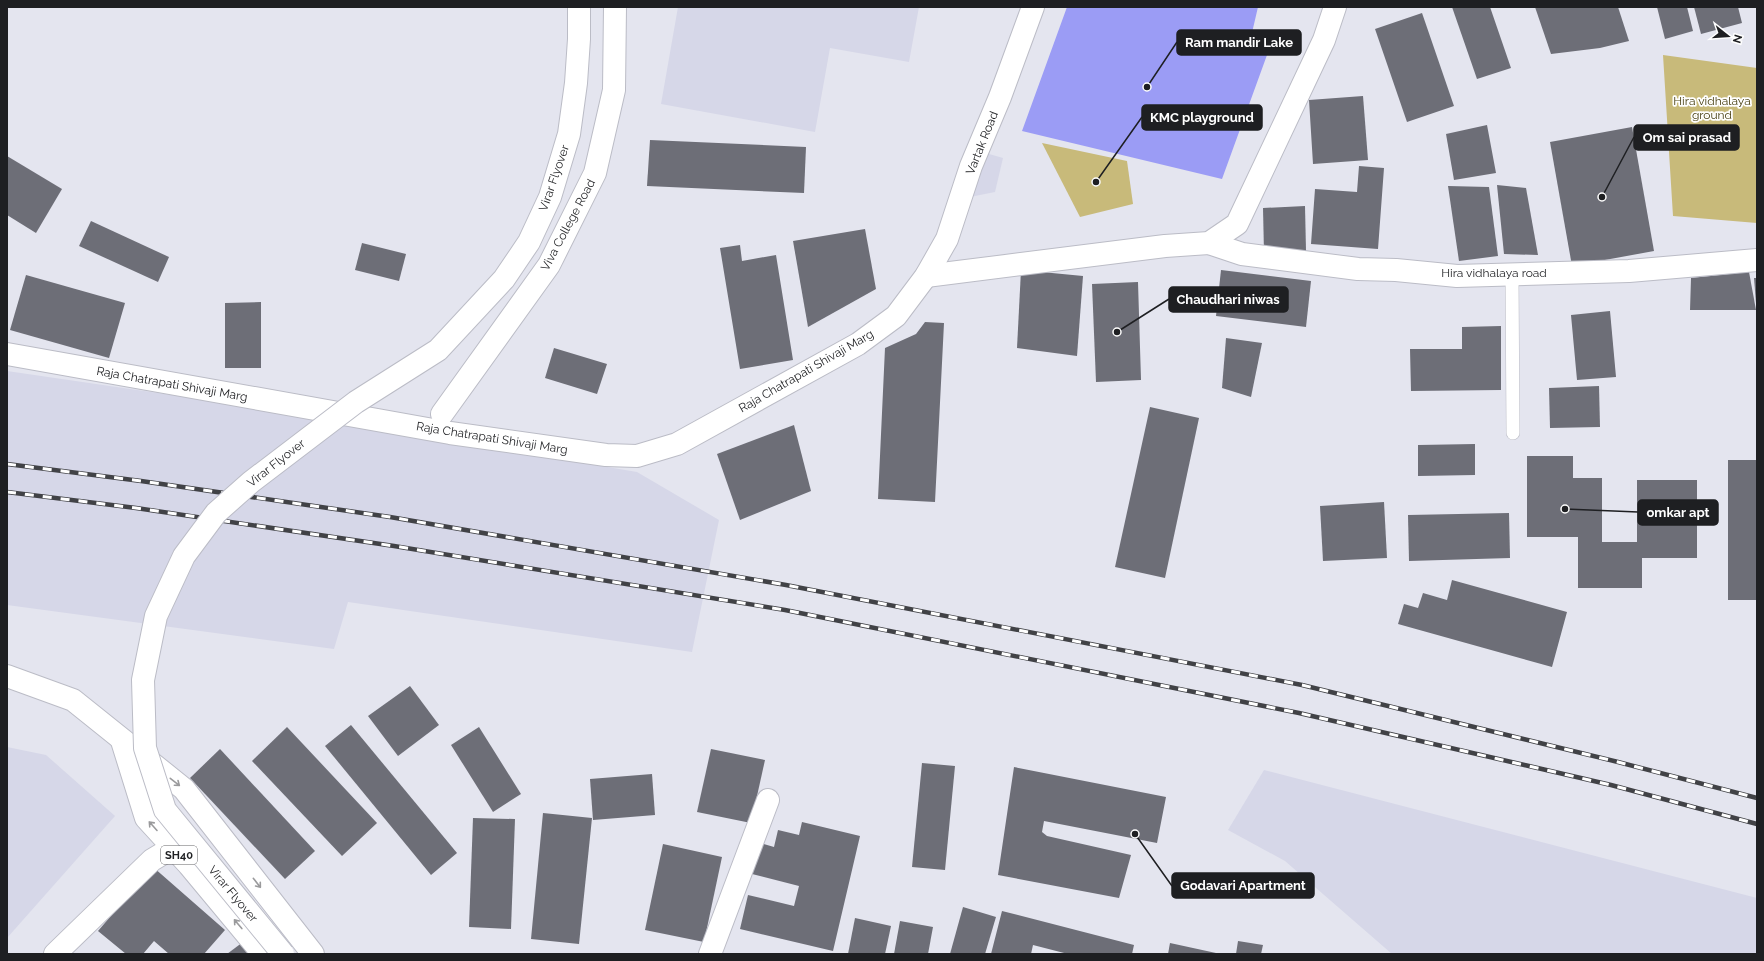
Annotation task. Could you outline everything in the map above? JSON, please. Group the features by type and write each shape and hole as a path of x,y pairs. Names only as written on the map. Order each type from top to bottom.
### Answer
{"street":[{"name":"Virar Flyover","path":"283,954 165,810 145,748 142,680 156,616 184,556 216,513 251,482 356,402 438,350 504,279 529,242 550,196 569,134 576,83 579,39 578,7"},
{"name":"Viva College Road","path":"442,414 549,265 595,173 614,90 615,7"},
{"name":"Vartak Road","path":"926,276 947,239 971,166 1000,97 1033,7"},
{"path":"926,276 1165,246 1209,243 1237,224 1340,9"},
{"name":"Hira vidhalaya road","path":"1209,243 1242,254 1358,269 1396,270 1458,276 1629,271 1757,260"},
{"name":"Raja Chatrapati Shivaji Marg","path":"7,354 450,432 606,455 637,456 677,444 858,344 896,316 926,276"},
{"path":"7,676 73,700 122,741 184,789 313,954"},
{"name":"SH40","path":"122,741 146,818 263,954"},
{"path":"710,954 768,800"},
{"path":"55,954 152,860 172,848"}],"lane":[{"path":"1512,274 1513,433"}],"shaded area":[{"path":"678,7 919,7 909,62 830,48 815,132 661,104"},
{"path":"982,152 1003,158 995,192 970,197"},
{"path":"7,371 240,405 637,472 719,520 692,652 348,602 334,649 7,605"},
{"path":"7,747 46,755 115,816 7,938"},
{"path":"1264,770 1757,898 1757,954 1392,954 1285,861 1228,830"}],"green space":[{"name":"Hira vidhalaya ground","path":"1663,55 1757,68 1757,223 1673,216"},
{"path":"1042,143 1127,161 1133,204 1080,217"}],"water":[{"path":"1067,7 1258,7 1251,37 1271,44 1222,179 1022,131"}],"building":[{"path":"1452,7 1490,7 1511,68 1477,79"},
{"path":"1535,7 1618,7 1629,41 1600,48 1551,54"},
{"path":"1657,7 1687,7 1693,31 1665,39"},
{"path":"1694,7 1738,7 1742,23 1701,34"},
{"path":"1422,13 1454,106 1407,122 1375,29"},
{"path":"1363,96 1368,160 1313,164 1309,100"},
{"path":"1487,125 1496,173 1454,180 1446,134"},
{"path":"1632,127 1654,251 1572,266 1550,142"},
{"path":"650,140 806,147 804,193 647,186"},
{"path":"7,156 62,189 36,233 7,215"},
{"path":"1359,166 1384,168 1378,249 1311,244 1315,189 1357,192"},
{"path":"1497,185 1526,188 1538,255 1504,254"},
{"path":"1448,186 1489,187 1498,256 1459,261"},
{"path":"1305,206 1306,251 1264,253 1263,208"},
{"path":"91,221 169,257 158,282 79,246"},
{"path":"865,229 876,289 808,327 793,241"},
{"path":"362,243 406,254 399,281 355,270"},
{"path":"740,245 742,261 776,255 793,360 740,369 720,248"},
{"path":"1021,270 1083,276 1077,356 1017,348"},
{"path":"1221,270 1311,281 1306,327 1216,316"},
{"path":"1749,272 1756,310 1690,310 1691,278"},
{"path":"26,275 125,303 109,358 10,330"},
{"path":"1754,278 1757,278 1757,303 1756,303"},
{"path":"1138,282 1141,380 1096,382 1092,284"},
{"path":"261,302 261,368 225,368 225,303"},
{"path":"1610,311 1616,377 1577,380 1571,315"},
{"path":"925,322 944,323 935,502 878,499 885,348 916,334"},
{"path":"1501,326 1501,390 1411,391 1410,349 1462,349 1462,327"},
{"path":"1226,338 1262,343 1251,397 1222,388"},
{"path":"554,348 607,364 597,394 545,378"},
{"path":"1599,386 1600,427 1550,428 1549,388"},
{"path":"1150,407 1199,418 1165,578 1115,567"},
{"path":"794,425 811,491 740,520 717,454"},
{"path":"1475,444 1475,475 1418,476 1418,445"},
{"path":"1527,456 1573,456 1573,478 1602,478 1602,542 1637,542 1637,480 1697,480 1697,558 1642,558 1642,588 1578,588 1578,537 1527,537"},
{"path":"1728,460 1757,460 1757,600 1728,600"},
{"path":"1384,502 1387,558 1323,561 1320,506"},
{"path":"1509,513 1510,558 1409,561 1408,515"},
{"path":"1452,580 1567,612 1552,667 1398,624 1404,604 1418,608 1423,593 1447,600"},
{"path":"410,686 439,725 398,756 368,716"},
{"path":"351,725 457,853 431,875 325,746"},
{"path":"287,727 377,823 342,856 252,761"},
{"path":"479,727 521,794 493,812 451,745"},
{"path":"220,749 315,851 285,879 190,778"},
{"path":"711,749 765,760 751,823 697,812"},
{"path":"922,763 955,766 945,870 912,867"},
{"path":"1014,767 1166,797 1157,843 1044,821 1042,832 1047,836 1131,855 1119,898 998,875"},
{"path":"652,774 655,815 593,820 590,779"},
{"path":"543,813 592,818 579,944 531,939"},
{"path":"473,818 515,819 511,929 469,927"},
{"path":"802,822 860,836 833,951 740,929 748,895 794,906 799,886 752,874 760,843 774,847 778,830 799,835"},
{"path":"663,844 722,857 704,942 645,930"},
{"path":"153,867 225,930 204,954 169,954 154,941 143,954 126,954 98,931"},
{"path":"963,907 996,917 985,954 950,954"},
{"path":"1002,911 1134,945 1132,954 1068,954 1033,945 1031,954 991,954"},
{"path":"855,918 891,926 885,954 848,954"},
{"path":"900,921 933,927 928,954 894,954"},
{"path":"1238,941 1263,945 1261,954 1236,954"},
{"path":"243,942 252,954 227,954"},
{"path":"1170,943 1216,953 1216,954 1168,954"}],"railway":[{"path":"7,464 141,481 390,517 786,585 1302,685 1618,762 1757,798"},
{"path":"7,492 136,508 394,546 785,610 1299,713 1611,785 1757,824"}],"place":[{"name":"Ram mandir Lake","path":"1147,87"},
{"name":"KMC playground","path":"1096,182"},
{"name":"Om sai prasad","path":"1602,197"},
{"name":"Chaudhari niwas","path":"1117,332"},
{"name":"omkar apt","path":"1565,509"},
{"name":"Godavari Apartment","path":"1135,834"}]}
